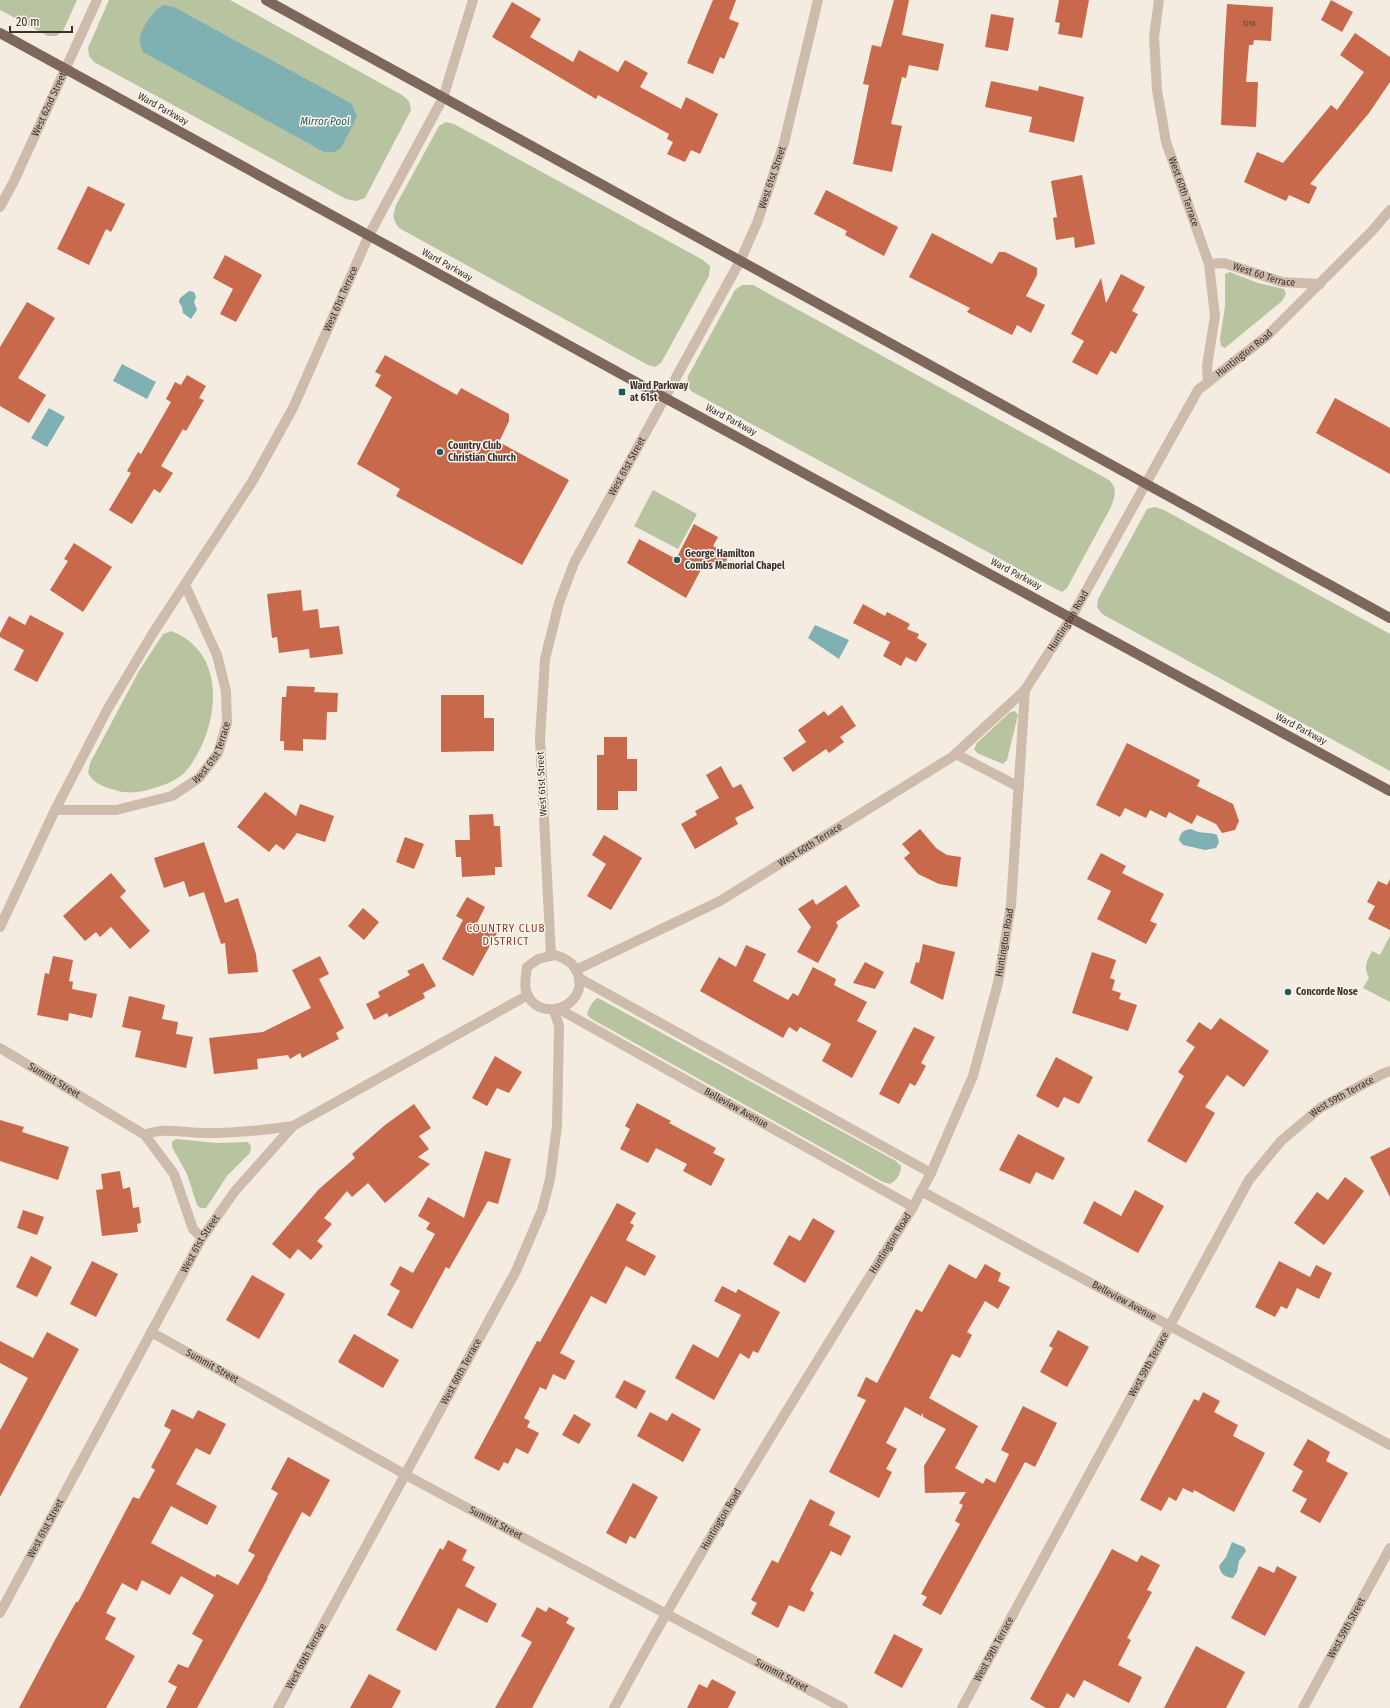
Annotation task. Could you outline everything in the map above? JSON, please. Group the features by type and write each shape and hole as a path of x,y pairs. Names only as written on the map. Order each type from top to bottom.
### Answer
{"main road":[{"path":"266,0 1390,618"},
{"name":"Ward Parkway","path":"0,33 664,397 1390,791"}],"street":[{"name":"West 62nd Street","path":"0,207 66,69 96,0"},
{"name":"West 61st Terrace","path":"0,927 55,810 108,710 153,633 252,482 293,408 369,236 443,98 473,0"},
{"name":"West 61st Street","path":"552,956 540,738 546,659 559,604 574,563 740,261 757,223 784,143 818,0"},
{"name":"West 60th Terrace","path":"1159,0 1154,37 1157,82 1166,142 1209,264 1215,316 1207,366 1208,382"},
{"name":"Huntington Road","path":"614,1708 665,1613 736,1493 913,1207 931,1174 973,1076 998,983 1011,905 1025,690 1072,618 1198,390 1266,336 1320,284 1371,232 1390,210"},
{"name":"West 60 Terrace","path":"1209,264 1224,263 1282,282 1320,284"},
{"name":"West 61st Terrace","path":"55,810 116,810 172,796 199,778 218,753 227,723 226,691 217,655 185,585"},
{"name":"West 60th Terrace","path":"578,974 720,902 956,754 1025,690"},
{"path":"956,754 1019,787"},
{"path":"578,974 576,996 571,1003 557,1009 545,1009 537,1005 528,995 525,982 527,967 538,959 552,956 564,958 578,974 931,1174"},
{"name":"West 61st Street","path":"0,1613 202,1238 234,1191 293,1126 528,995"},
{"name":"West 60th Terrace","path":"278,1708 516,1271 542,1210 550,1179 557,1126 559,1026 557,1009"},
{"name":"Belleview Avenue","path":"557,1009 913,1207"},
{"name":"Summit Street","path":"0,1048 145,1135"},
{"name":"West 59th Terrace","path":"962,1708 1249,1180 1282,1141 1320,1108 1382,1074 1390,1072"},
{"path":"202,1238 194,1229 174,1174 145,1135 155,1130 207,1134 293,1126"},
{"name":"Belleview Avenue","path":"921,1191 1390,1445"},
{"name":"Summit Street","path":"151,1332 405,1474 843,1708"},
{"name":"West 59th Street","path":"1303,1708 1390,1548"}],"green space":[{"path":"0,0 77,0 63,31 56,36 48,36 0,10"},
{"path":"109,0 230,0 402,95 409,101 411,110 365,198 356,201 346,199 94,62 89,56 88,48"},
{"path":"446,122 454,124 703,260 710,266 709,276 661,363 655,367 648,365 399,228 394,217 396,205 439,126"},
{"path":"1230,272 1258,283 1284,289 1286,294 1282,301 1225,348 1221,346 1220,339 1225,306 1225,274"},
{"path":"742,285 753,285 1109,480 1114,486 1115,490 1111,507 1067,588 1062,592 1052,587 691,391 687,384 688,376 735,290"},
{"path":"653,490 697,514 678,549 634,526"},
{"path":"1155,507 1164,510 1390,634 1390,771 1102,614 1097,607 1098,599 1147,509"},
{"path":"171,631 190,642 203,657 210,674 213,694 211,715 206,735 197,754 186,771 171,782 158,787 132,792 118,791 101,785 97,783 88,773 90,763 139,671 163,634"},
{"path":"1015,711 1018,715 1007,760 1003,764 977,753 974,749 977,743 1010,712"},
{"path":"1390,936 1390,1002 1363,988 1369,978 1366,967 1372,951 1380,955"},
{"path":"598,998 896,1161 901,1166 900,1172 895,1181 890,1184 883,1182 590,1018 587,1014 589,1009 592,1003"},
{"path":"176,1139 217,1143 248,1142 251,1146 250,1153 227,1176 206,1208 200,1208 197,1205 187,1174 172,1147 172,1142"}],"water":[{"name":"Mirror Pool","path":"164,5 174,7 352,104 357,117 341,148 334,152 324,152 143,52 140,45 141,33 153,14"},
{"path":"189,291 194,292 196,297 194,302 197,310 191,319 183,313 179,302 180,298"},
{"path":"122,364 156,382 147,399 113,381"},
{"path":"49,408 65,417 47,447 31,438"},
{"path":"815,625 849,640 839,659 808,638"},
{"path":"1191,829 1198,832 1217,835 1219,842 1216,848 1205,850 1183,845 1179,840 1180,835 1182,832"},
{"path":"1232,1542 1244,1547 1246,1551 1239,1561 1237,1572 1233,1578 1223,1575 1219,1566 1226,1557"}],"building":[{"path":"713,0 736,0 729,19 739,23 724,59 720,57 713,74 687,63"},
{"path":"894,0 909,0 902,35 944,44 938,71 909,65 906,78 902,77 891,124 902,126 892,172 853,164 869,85 863,84 872,45 881,47"},
{"path":"1059,0 1089,0 1082,38 1058,34 1060,23 1055,22"},
{"path":"1331,0 1353,12 1342,32 1321,20"},
{"path":"512,2 541,19 530,37 573,62 579,50 618,72 625,60 648,73 640,87 681,109 686,97 718,114 700,154 691,150 685,162 667,154 673,142 667,139 669,134 598,95 596,99 492,37"},
{"path":"1227,4 1273,7 1271,41 1254,40 1253,45 1249,45 1246,82 1258,82 1256,127 1221,125"},
{"path":"991,14 1014,18 1008,51 985,47"},
{"path":"1355,33 1390,57 1390,82 1369,113 1310,184 1317,187 1309,204 1289,195 1286,201 1244,182 1257,152 1283,163 1331,105 1337,110 1364,72 1340,55"},
{"path":"991,81 1038,91 1039,86 1084,97 1074,142 1029,132 1032,117 985,107"},
{"path":"1082,175 1095,244 1075,248 1074,237 1056,240 1053,218 1057,217 1051,181"},
{"path":"88,186 125,204 111,232 106,229 89,265 57,249"},
{"path":"826,190 898,227 884,256 845,235 847,231 814,214"},
{"path":"932,233 992,264 999,252 1005,252 1037,268 1037,275 1026,296 1045,305 1031,333 1017,325 1012,335 967,312 970,308 909,277"},
{"path":"225,255 262,275 236,322 220,314 233,289 213,278"},
{"path":"1121,274 1145,287 1132,311 1138,314 1116,354 1111,351 1097,375 1072,362 1084,341 1071,334 1101,278 1106,303"},
{"path":"27,302 55,318 18,378 46,395 29,423 0,406 0,347"},
{"name":"Country Club Christian Church","path":"385,355 457,395 461,388 509,414 509,421 499,442 569,480 522,565 396,496 400,489 357,464 392,397 375,386 381,375 375,372"},
{"path":"187,375 206,386 199,398 204,400 186,431 183,429 161,466 173,473 160,493 154,489 132,524 109,510 131,473 127,471 138,452 141,454 171,402 166,399 175,382 181,385"},
{"path":"1335,398 1390,428 1390,474 1316,433"},
{"name":"George Hamilton Combs Memorial Chapel","path":"694,524 718,537 713,546 729,555 721,571 705,562 686,598 627,563 639,539 676,559"},
{"path":"74,543 112,567 83,612 50,590 68,561 64,559"},
{"path":"301,590 303,611 318,609 320,628 339,626 343,654 310,658 309,649 279,653 277,637 272,638 267,594"},
{"path":"863,604 885,616 887,612 910,624 907,629 919,634 917,638 927,644 916,662 906,657 901,666 883,656 890,642 853,623"},
{"path":"30,615 64,633 37,682 14,670 24,650 0,637 0,633 9,616 25,625"},
{"path":"287,686 315,687 314,692 338,693 337,712 327,712 326,740 303,739 303,751 284,750 284,741 280,741 282,697 286,697"},
{"path":"441,695 484,695 484,718 494,718 494,751 441,752"},
{"path":"842,705 856,726 840,737 844,742 829,753 826,749 793,772 783,758 806,742 798,730 824,711 828,716"},
{"path":"604,737 627,737 627,759 637,759 637,791 618,791 618,810 597,810 597,755 604,755"},
{"path":"1127,743 1200,780 1197,786 1233,804 1239,821 1235,830 1222,833 1216,824 1197,815 1192,824 1169,812 1166,818 1150,810 1146,818 1125,808 1120,817 1096,805"},
{"path":"721,766 733,788 741,784 754,808 735,818 738,824 695,849 681,824 697,815 695,811 719,798 706,775"},
{"path":"265,792 296,816 300,804 334,816 325,842 297,833 284,850 276,844 269,852 237,827"},
{"path":"493,814 494,826 500,826 502,867 495,867 495,875 462,877 461,857 456,857 455,840 470,840 469,815"},
{"path":"920,829 936,848 947,855 961,857 957,887 939,884 918,874 904,858 910,853 902,844"},
{"path":"604,835 642,858 611,910 587,896 606,864 592,855"},
{"path":"405,837 424,844 414,869 396,862"},
{"path":"204,842 225,903 238,898 256,954 258,972 228,974 225,943 221,944 204,892 189,897 184,881 164,888 154,858"},
{"path":"1101,853 1126,866 1122,873 1164,894 1150,921 1157,924 1146,944 1097,919 1111,891 1087,879"},
{"path":"111,873 126,891 120,897 150,931 130,949 111,927 100,937 96,932 85,941 63,916"},
{"path":"1390,879 1390,930 1368,919 1375,906 1367,902 1378,881 1387,885"},
{"path":"846,885 860,906 836,922 838,926 818,963 797,952 811,927 798,909 813,899 816,905"},
{"path":"467,897 485,907 477,923 497,933 473,976 442,959 463,920 456,916"},
{"path":"363,908 379,922 364,940 348,926"},
{"path":"923,944 955,952 943,1000 910,983 916,962 919,963"},
{"path":"746,945 766,954 753,981 788,1000 793,993 798,996 813,967 836,979 834,985 867,1002 857,1021 877,1031 852,1078 822,1061 831,1044 800,1027 797,1032 789,1027 783,1038 700,991 719,957 736,967"},
{"path":"1092,952 1116,960 1110,978 1115,980 1112,990 1121,993 1119,999 1137,1005 1128,1031 1072,1013"},
{"path":"53,956 73,960 69,981 73,982 72,989 97,994 92,1018 69,1013 68,1021 37,1015 45,973 49,974"},
{"path":"320,956 329,974 319,979 344,1028 336,1033 339,1039 302,1058 300,1053 290,1059 288,1055 257,1059 258,1069 214,1074 209,1038 263,1032 311,1008 292,970"},
{"path":"865,962 884,972 875,989 853,983"},
{"path":"423,963 436,986 423,993 425,998 389,1017 387,1013 374,1020 366,1004 380,997 378,992 410,975 407,971"},
{"path":"129,996 165,1005 162,1019 178,1022 176,1034 193,1037 186,1068 135,1057 141,1031 122,1027"},
{"path":"1220,1018 1269,1051 1244,1087 1227,1075 1205,1107 1215,1113 1186,1163 1147,1141 1184,1076 1178,1072 1195,1047 1186,1041 1199,1022 1211,1030"},
{"path":"914,1027 935,1037 921,1063 926,1066 915,1086 910,1083 899,1104 879,1094"},
{"path":"495,1056 522,1072 509,1093 497,1088 487,1106 472,1098"},
{"path":"1056,1057 1093,1077 1079,1104 1064,1097 1058,1108 1036,1096"},
{"path":"637,1103 671,1121 669,1123 716,1148 713,1153 725,1159 711,1186 683,1171 687,1164 656,1148 648,1163 620,1149 630,1129 625,1126"},
{"path":"414,1104 431,1128 419,1136 429,1149 418,1157 430,1164 385,1203 368,1183 352,1197 347,1191 324,1218 332,1224 317,1241 323,1246 311,1260 298,1249 290,1259 272,1244 319,1189 355,1158 352,1154 385,1125"},
{"path":"0,1120 24,1127 22,1132 69,1147 58,1180 0,1161"},
{"path":"1018,1134 1065,1158 1053,1180 1036,1172 1030,1184 999,1170"},
{"path":"1390,1147 1390,1197 1370,1157"},
{"path":"485,1151 511,1159 498,1204 488,1201 449,1269 446,1267 412,1329 387,1315 400,1291 390,1285 400,1266 413,1273 435,1234 426,1229 430,1223 418,1216 428,1197 464,1218"},
{"path":"120,1171 123,1189 130,1187 133,1208 139,1207 141,1223 137,1224 138,1232 102,1236 96,1190 103,1189 101,1174"},
{"path":"1345,1177 1364,1191 1324,1245 1294,1223 1317,1192 1328,1200"},
{"path":"1135,1190 1164,1206 1138,1253 1083,1223 1094,1201 1121,1216"},
{"path":"617,1203 636,1213 630,1223 634,1225 626,1240 656,1256 645,1276 626,1266 606,1304 591,1296 560,1353 575,1361 565,1380 553,1374 546,1390 540,1387 524,1418 530,1421 527,1427 539,1433 528,1454 516,1448 508,1464 504,1462 499,1471 474,1458 537,1341 540,1342"},
{"path":"23,1210 44,1217 37,1235 17,1228"},
{"path":"813,1218 835,1231 805,1283 773,1264 789,1235 800,1241"},
{"path":"31,1256 52,1267 37,1297 16,1287"},
{"path":"92,1261 118,1274 96,1317 70,1304"},
{"path":"1279,1261 1310,1277 1316,1265 1332,1273 1319,1299 1297,1288 1287,1309 1281,1306 1275,1317 1255,1307"},
{"path":"949,1264 976,1279 985,1264 1001,1273 998,1281 1010,1287 998,1309 985,1301 967,1332 972,1335 960,1358 952,1354 929,1398 978,1426 955,1468 983,1484 986,1478 995,1483 1009,1454 1001,1450 1023,1406 1057,1423 1035,1467 1025,1462 941,1615 922,1605 927,1597 921,1594 960,1524 955,1521 963,1505 959,1503 966,1492 925,1493 924,1466 946,1429 923,1417 923,1413 921,1416 905,1407 886,1443 897,1449 886,1469 892,1472 879,1498 829,1472 866,1400 857,1396 866,1377 877,1383 916,1309 922,1312"},
{"path":"252,1275 285,1294 259,1339 226,1320"},
{"path":"722,1286 736,1293 738,1289 780,1312 758,1353 753,1351 749,1359 740,1353 714,1400 675,1378 693,1344 718,1358 741,1315 714,1301"},
{"path":"1058,1330 1089,1347 1067,1387 1040,1372 1053,1348 1049,1346"},
{"path":"47,1332 79,1349 0,1497 0,1430 28,1378 0,1363 0,1341 33,1358"},
{"path":"354,1334 399,1360 383,1388 338,1362"},
{"path":"624,1380 646,1391 636,1409 615,1397"},
{"path":"1203,1392 1220,1401 1214,1412 1238,1425 1233,1436 1265,1453 1234,1512 1194,1490 1193,1493 1183,1488 1176,1501 1169,1497 1161,1511 1140,1500 1194,1399 1199,1401"},
{"path":"172,1409 193,1419 198,1410 226,1424 210,1455 196,1448 176,1484 217,1506 207,1525 171,1506 151,1543 215,1577 217,1574 238,1585 255,1555 248,1551 278,1493 271,1489 288,1457 330,1480 310,1517 302,1512 197,1708 166,1708 177,1687 168,1682 178,1664 188,1668 203,1640 192,1634 214,1595 181,1576 170,1595 142,1580 137,1591 122,1583 106,1613 116,1618 105,1639 135,1656 106,1708 19,1708 76,1602 78,1602 133,1497 139,1499 155,1470 151,1467 171,1430 164,1426"},
{"path":"650,1412 667,1421 672,1413 701,1429 683,1462 637,1436"},
{"path":"574,1414 591,1424 579,1444 562,1435"},
{"path":"1308,1439 1330,1452 1326,1461 1348,1473 1320,1523 1300,1512 1307,1499 1292,1491 1303,1471 1293,1465"},
{"path":"633,1483 658,1497 635,1539 630,1536 626,1544 606,1533"},
{"path":"810,1499 835,1512 829,1525 851,1536 841,1556 831,1551 810,1590 814,1593 804,1612 789,1605 778,1628 751,1614 757,1603 751,1600 772,1560 778,1563"},
{"path":"448,1540 467,1550 462,1560 475,1567 465,1586 497,1604 487,1623 458,1608 436,1651 396,1630 440,1548 443,1550"},
{"path":"1112,1549 1137,1562 1141,1555 1160,1565 1147,1590 1152,1592 1127,1638 1131,1640 1118,1665 1142,1677 1129,1703 1084,1680 1074,1698 1067,1693 1059,1708 1046,1708 1030,1699"},
{"path":"1259,1566 1274,1573 1277,1566 1297,1577 1265,1636 1231,1618"},
{"path":"537,1607 546,1612 549,1607 569,1618 566,1623 575,1628 532,1708 495,1708 532,1642 521,1636"},
{"path":"894,1634 923,1649 902,1688 874,1673"},
{"path":"1196,1646 1245,1672 1226,1708 1164,1708"},
{"path":"369,1674 401,1691 392,1708 350,1708"},
{"path":"712,1679 736,1692 728,1708 687,1708 699,1684 707,1688"}],"place":[{"name":"Ward Parkway at 61st","path":"622,392"},
{"name":"Country Club Christian Church","path":"440,452"},
{"name":"George Hamilton Combs Memorial Chapel","path":"677,560"},
{"name":"Concorde Nose","path":"1288,992"}],"district":[{"name":"COUNTRY CLUB DISTRICT","path":"506,934"}]}
